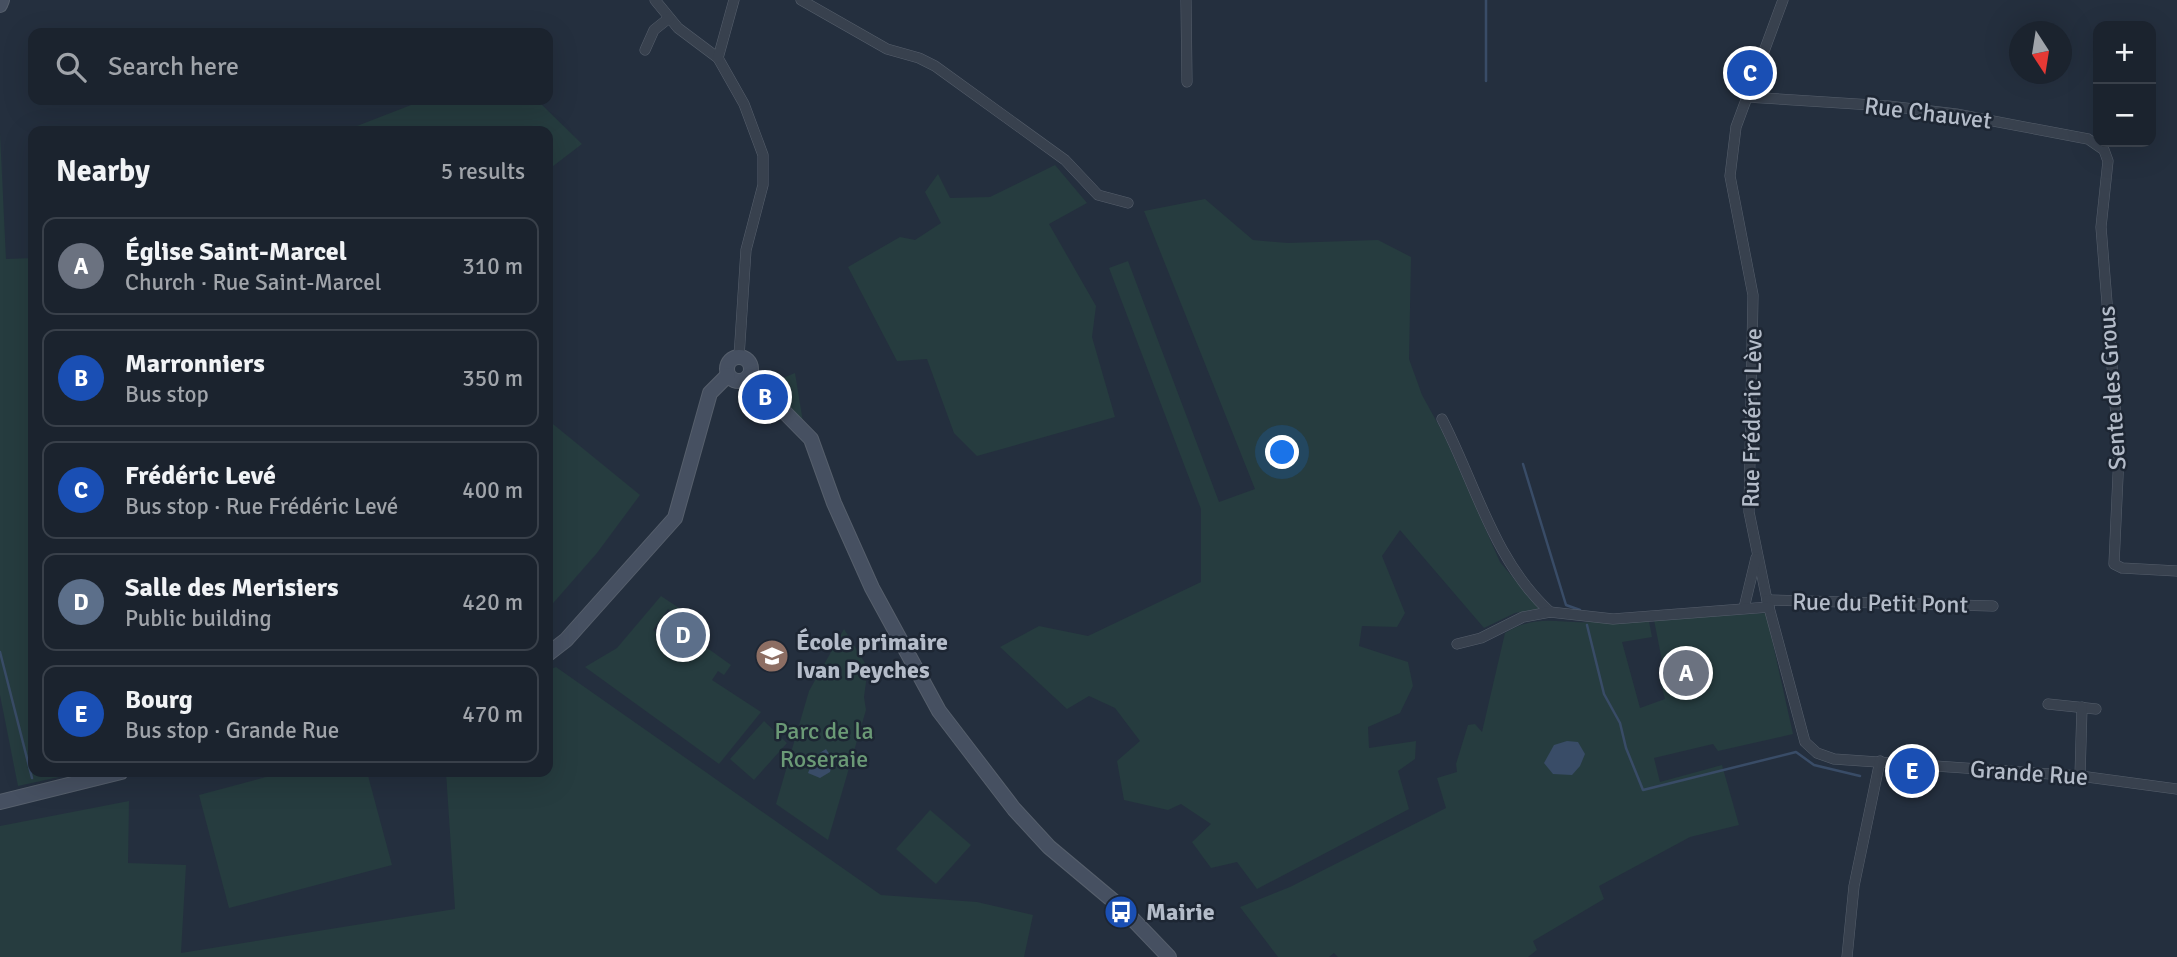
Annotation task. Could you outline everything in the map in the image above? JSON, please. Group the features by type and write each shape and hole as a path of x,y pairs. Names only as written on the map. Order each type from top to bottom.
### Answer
{"street":[{"path":"0,5 2,0"},
{"path":"654,0 668,18 718,58 748,114 764,169 763,185 746,250 739,357"},
{"path":"718,58 734,0"},
{"path":"801,0 887,49 919,58 935,66 1065,160 1098,195 1128,203"},
{"path":"1186,0 1187,82"},
{"name":"Rue Frédéric Lève","path":"1783,0 1736,127 1730,176 1754,295 1748,489 1756,554 1805,741 1817,754 1834,759 1880,761"},
{"path":"645,50 654,30 668,18"},
{"name":"Rue Chauvet","path":"1747,97 1888,106 1956,114 2088,139 2104,150"},
{"name":"Sente des Grous","path":"2104,150 2108,162 2101,227 2115,371 2119,454 2114,564 2122,568 2177,571"},
{"path":"728,375 727,365 739,357"},
{"path":"739,357 750,363 749,376 811,439 849,540 939,711 1014,809 1049,847 1123,909 1169,957"},
{"path":"728,375 740,382 749,376"},
{"path":"553,650 566,640 675,517 709,393 728,375"},
{"path":"1442,419 1509,565 1531,595 1550,612"},
{"path":"1744,608 1756,554"},
{"name":"Rue du Petit Pont","path":"1550,612 1613,619 1768,604 1993,606"},
{"path":"1457,644 1481,638 1523,617 1550,612"},
{"path":"2048,704 2096,709"},
{"path":"2080,776 2082,707"},
{"path":"1847,957 1854,886 1880,761"},
{"name":"Grande Rue","path":"1880,761 2080,776 2177,789"},
{"path":"0,802 101,777"}],"green space":[{"path":"411,105 542,105 582,144 553,166 553,126 357,126"},
{"path":"0,133 6,259 28,258 28,777 59,777 18,786 0,695"},
{"path":"1055,165 1087,203 1049,224 1096,306 1092,337 1115,417 977,456 954,433 927,359 897,361 848,267 900,237 915,240 941,223 925,192 938,174 950,198 990,197"},
{"path":"1205,199 1253,240 1288,243 1378,240 1411,257 1409,359 1422,395 1443,433 1500,562 1539,609 1515,613 1484,628 1400,530 1382,556 1405,613 1397,627 1362,626 1359,646 1408,662 1413,686 1400,713 1368,727 1369,748 1416,741 1415,759 1398,771 1409,809 1257,889 1237,862 1211,868 1192,842 1211,824 1181,804 1168,810 1124,800 1117,761 1140,741 1115,708 1089,696 1067,709 1000,647 1039,626 1088,636 1201,582 1201,509 1109,268 1128,261 1219,502 1255,489 1144,211"},
{"path":"795,373 803,422 766,385"},
{"path":"553,424 640,495 597,553 553,603"},
{"path":"661,596 682,610 677,617 668,609 653,630 657,633 655,637 690,649 696,640 731,665 724,675 718,671 712,680 761,712 719,764 585,667 617,648"},
{"path":"1766,613 1793,734 1718,751 1713,744 1654,758 1660,782 1722,765 1739,825 1690,837 1599,886 1604,899 1533,941 1537,950 1528,957 1338,957 1334,953 1329,957 1278,957 1240,907 1290,887 1446,808 1437,778 1457,772 1456,764 1468,725 1475,724 1482,732 1505,633 1538,621 1592,622 1648,616 1652,637 1622,642 1640,708 1665,699 1659,678 1665,676 1654,620"},
{"name":"Parc de la Roseraie","path":"844,629 868,668 864,697 866,710 828,840 776,804 809,691"},
{"path":"556,667 881,895 977,902 1033,915 1024,957 0,957 0,826 129,801 128,863 186,865 181,953 455,909 446,777 553,777 553,668"},
{"path":"764,721 787,743 754,780 730,759"},
{"path":"266,777 368,777 392,865 229,908 199,795"},
{"path":"930,810 971,845 936,884 896,849"}],"water":[{"path":"1567,741 1578,742 1585,754 1580,766 1572,775 1553,774 1544,763 1554,745"},
{"path":"826,749 833,760 830,772 820,778 808,773 815,756"}],"waterway":[{"path":"1486,0 1486,81"},
{"path":"1523,464 1566,605 1580,610"},
{"path":"1587,625 1604,694 1620,723 1626,748 1643,790 1796,752 1814,765 1860,776"},
{"path":"0,652 28,762"}],"place":[{"name":"Frédéric Levé","path":"1750,73"},
{"name":"Marronniers","path":"765,397"},
{"name":"Salle des Merisiers","path":"683,635"},
{"name":"École primaire Ivan Peyches","path":"772,656"},
{"name":"Église Saint-Marcel","path":"1686,673"},
{"name":"Bourg","path":"1912,771"},
{"name":"Mairie","path":"1121,912"}]}
